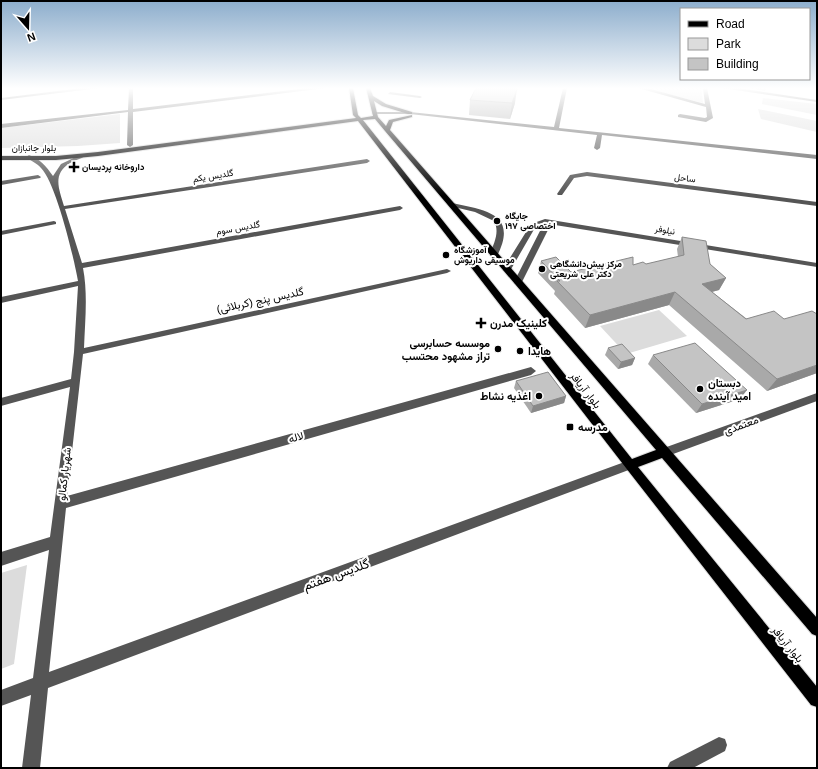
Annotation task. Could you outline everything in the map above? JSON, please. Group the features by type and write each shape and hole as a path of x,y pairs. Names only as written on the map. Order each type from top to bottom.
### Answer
{"main road":[{"name":"بلوار جانبازان","path":"56,158 61,151 130,145 302,124"},
{"name":"بلوار جانبازان","path":"23,151 30,154 56,158 82,156 309,124"},
{"name":"بلوار آریافر","path":"363,124 630,465 817,699"},
{"name":"بلوار آریافر","path":"382,124 817,629"},
{"path":"387,130 389,124"},
{"name":"بلوار جانبازان","path":"1,158 30,154"},
{"path":"630,465 665,452"}],"street":[{"path":"1,126 19,124"},
{"path":"130,145 131,124"},
{"path":"507,124 817,157"},
{"path":"556,129 557,124"},
{"path":"597,148 600,133"},
{"name":"شهریار کمالو","path":"30,154 44,167 54,183 79,266 82,283 79,352 74,382 60,504 32,768"},
{"path":"54,183 56,173 63,164 82,156"},
{"name":"گلدیس یکم","path":"62,208 367,161"},
{"name":"ساحل","path":"560,194 572,176 587,174 817,204"},
{"path":"1,183 38,177"},
{"path":"452,205 471,202"},
{"path":"452,205 498,219 500,224 500,234 494,254"},
{"name":"گلدیس سوم","path":"79,266 400,208"},
{"name":"نیلوفر","path":"507,269 533,225 540,221 557,222 817,265"},
{"path":"518,282 546,227 557,222"},
{"path":"1,233 54,223"},
{"name":"گلدیس پنج (کربلائی)","path":"79,352 447,271"},
{"path":"1,300 82,283"},
{"name":"لاله","path":"60,504 531,371"},
{"path":"1,402 74,382"},
{"name":"معتمدی","path":"665,452 817,397"},
{"name":"گلدیس هفتم","path":"1,698 630,465"},
{"path":"1,559 56,541"},
{"path":"676,768 719,744"}],"green space":[{"path":"36,124 120,124 120,143 78,146 1,148 1,128"},
{"path":"782,124 817,124 817,132"},
{"path":"659,310 687,336 626,354 600,326"},
{"path":"27,565 14,664 1,669 1,573"}],"building":[{"path":"682,237 706,241 710,264 726,278 702,284 746,319 774,311 784,319 812,311 817,314 817,365 777,379 675,292 590,315 557,281 560,281 541,261 556,257 571,272 633,257 633,265 643,262 646,264 684,255"},
{"path":"695,343 747,390 702,404 653,355"},
{"path":"622,344 635,358 621,362 608,348"},
{"name":"اغذیه نشاط","path":"548,372 566,396 533,406 516,381"}],"place":[{"name":"داروخانه پردیسان","path":"74,167"},
{"name":"جایگاه اختصاصی ۱۹۷","path":"497,221"},
{"name":"آموزشگاه موسیقی داریوش","path":"446,255"},
{"name":"مرکز پیش‌دانشگاهی دکتر علی شریعتی","path":"542,269"},
{"name":"کلینیک مدرن","path":"481,323"},
{"name":"موسسه حسابرسی تراز مشهود محتسب","path":"498,349"},
{"name":"هایدا","path":"520,351"},
{"name":"دبستان امید آینده","path":"700,389"},
{"name":"اغذیه نشاط","path":"539,396"},
{"name":"مدرسه","path":"570,427"}]}
